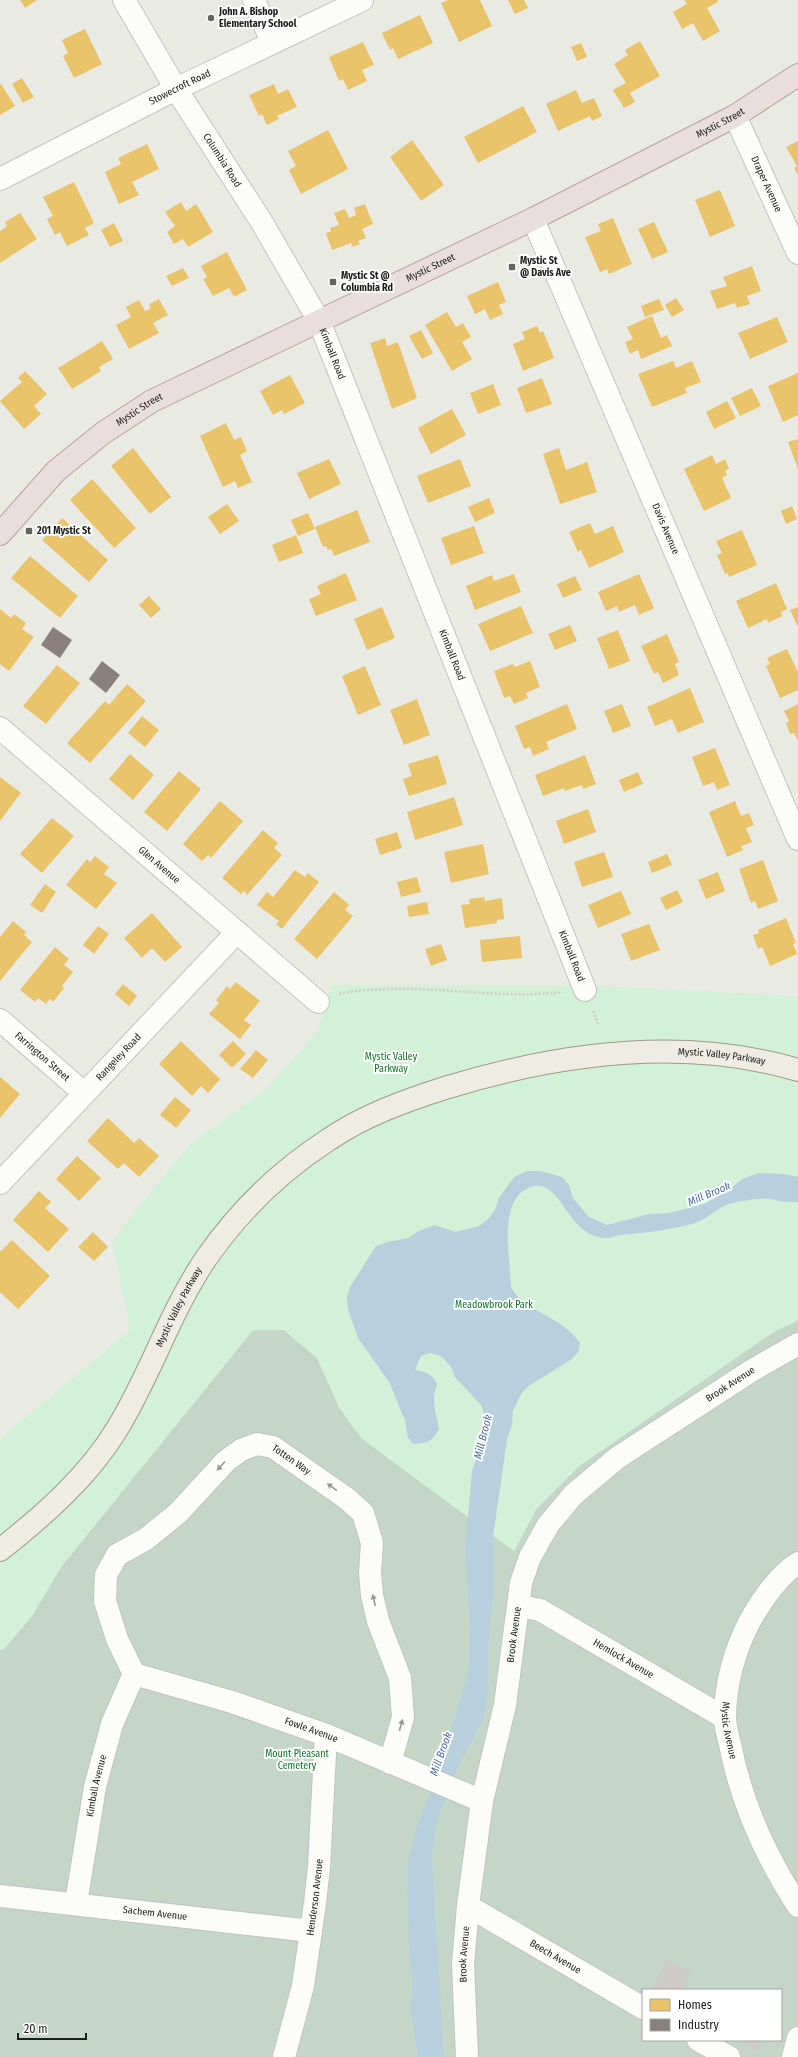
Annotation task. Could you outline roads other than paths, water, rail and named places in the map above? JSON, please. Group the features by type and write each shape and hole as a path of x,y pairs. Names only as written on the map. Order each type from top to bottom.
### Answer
{"highway":[{"name":"Mystic Street","path":"0,534 56,471 80,450 134,412 177,388 533,219 734,116 798,75"}],"main road":[{"name":"Mystic Valley Parkway","path":"0,1550 69,1489 117,1430 190,1283 232,1226 254,1199 279,1176 330,1138 391,1106 424,1095 514,1068 561,1061 612,1054 682,1053 752,1060 798,1070"}],"street":[{"name":"Columbia Road","path":"124,0 176,89 261,221 319,321"},
{"path":"254,0 272,42"},
{"name":"Stowecroft Road","path":"0,180 176,89 362,0"},
{"name":"Draper Avenue","path":"734,116 798,253"},
{"name":"Davis Avenue","path":"533,219 798,839"},
{"name":"Kimball Road","path":"319,321 585,990"},
{"name":"Glen Avenue","path":"0,728 318,1002"},
{"name":"Rangeley Road","path":"0,1183 237,932"},
{"name":"Farrington Street","path":"0,1020 84,1093"},
{"name":"Brook Avenue","path":"467,2057 463,1964 468,1906 482,1801 505,1705 521,1584 530,1557 548,1525 573,1495 617,1458 750,1371 798,1344"},
{"name":"Totten Way","path":"134,1674 117,1639 105,1601 106,1575 117,1555 146,1539 178,1513 226,1461 241,1450 257,1444 273,1447 340,1493 364,1513 372,1543 370,1573 372,1595 378,1621 400,1678 403,1718 390,1763"},
{"name":"Mystic Avenue","path":"798,1563 763,1599 744,1632 731,1672 725,1718 734,1763 753,1823 786,1887 798,1906"},
{"name":"Hemlock Avenue","path":"518,1606 540,1610 725,1718"},
{"name":"Fowle Avenue","path":"134,1674 232,1702 326,1735 482,1801"},
{"name":"Kimball Avenue","path":"76,1903 95,1787 112,1724 134,1674"},
{"name":"Henderson Avenue","path":"284,2057 303,1986 311,1931 319,1867 326,1735"},
{"name":"Sachem Avenue","path":"0,1896 76,1903 311,1931"},
{"name":"Beech Avenue","path":"468,1906 642,2007"},
{"path":"793,2057 798,2038"},
{"path":"700,2041 729,2057"}],"water":[{"path":"527,1171 540,1171 562,1177 569,1185 573,1198 589,1217 607,1225 650,1214 669,1213 704,1204 728,1191 742,1179 759,1173 784,1174 798,1177 798,1202 756,1199 739,1202 729,1204 695,1223 648,1232 619,1235 612,1238 595,1236 583,1229 573,1220 557,1198 549,1190 539,1186 528,1188 518,1195 512,1206 508,1233 511,1287 517,1296 525,1303 563,1326 580,1343 579,1351 572,1359 527,1387 521,1394 513,1411 512,1424 507,1440 493,1537 493,1593 488,1653 488,1693 483,1720 458,1767 436,1824 432,1859 444,2057 418,2057 411,2012 412,1982 409,1947 407,1866 418,1823 447,1754 452,1727 468,1674 470,1630 465,1549 472,1471 486,1429 485,1416 481,1405 455,1377 451,1367 441,1356 430,1353 421,1356 415,1370 429,1374 434,1378 437,1385 434,1402 439,1429 434,1437 429,1441 413,1444 408,1438 405,1420 389,1382 358,1338 348,1309 347,1297 350,1287 376,1246 408,1238 417,1232 434,1225 456,1232 479,1226 489,1218 495,1210 499,1198 514,1177"}],"place":[{"name":"John A. Bishop Elementary School","path":"211,18"},
{"name":"Mystic St @ Davis Ave","path":"512,267"},
{"name":"Mystic St @ Columbia Rd","path":"333,282"},
{"name":"201 Mystic St","path":"29,531"}],"water label":[{"name":"Mill Brook","path":"709,1194"},
{"name":"Mill Brook","path":"483,1437"},
{"name":"Mill Brook","path":"441,1754"}],"park label":[{"name":"Meadowbrook Park","path":"494,1305"},
{"name":"Mount Pleasant Cemetery","path":"297,1760"}]}
